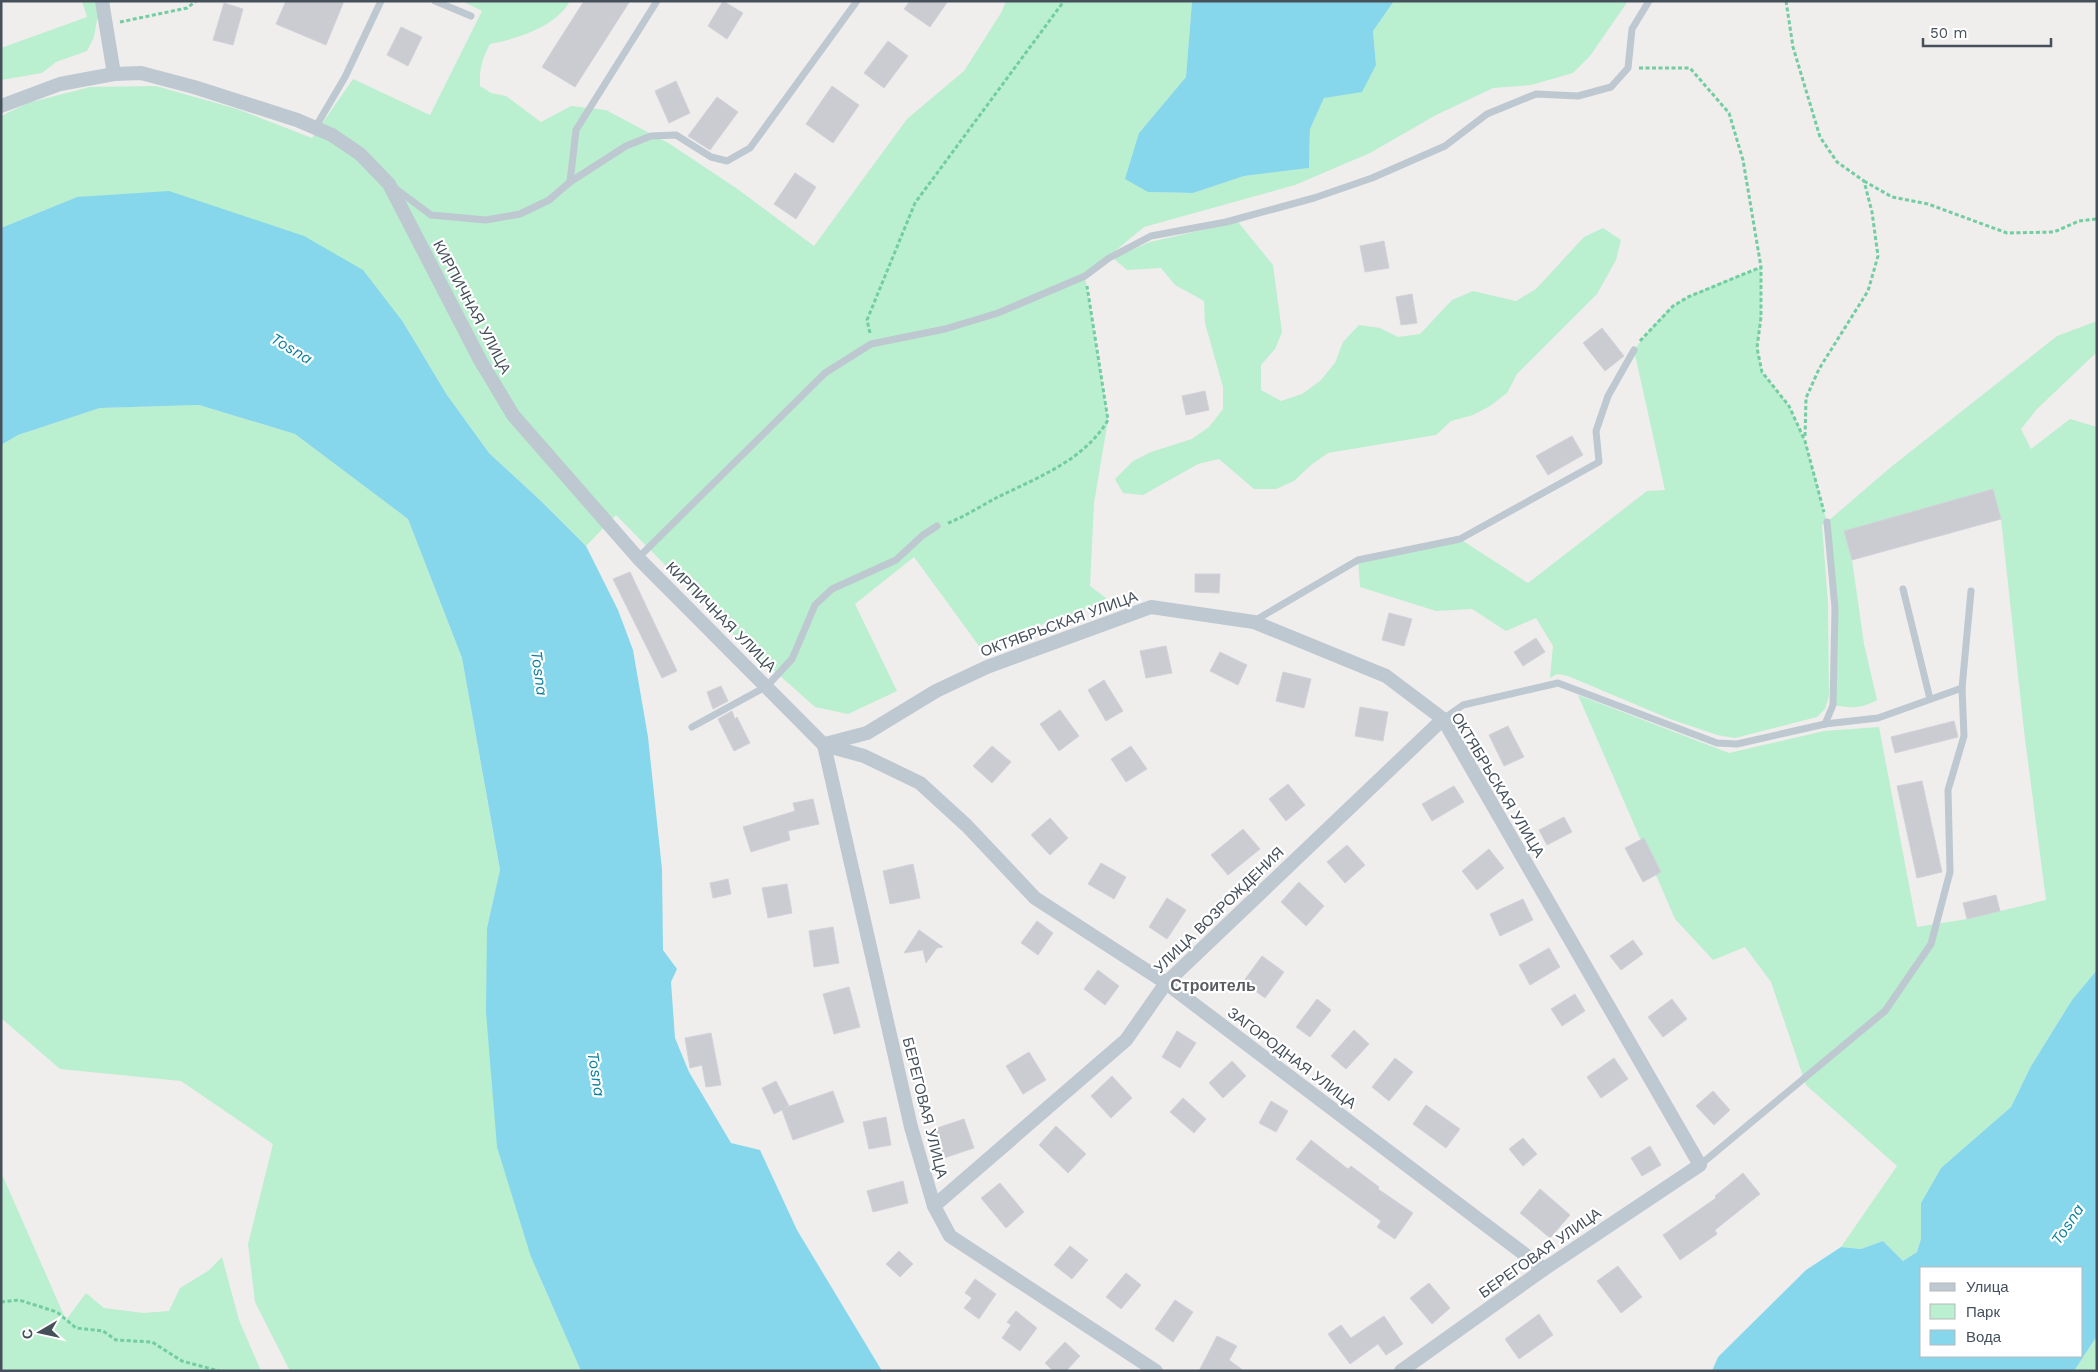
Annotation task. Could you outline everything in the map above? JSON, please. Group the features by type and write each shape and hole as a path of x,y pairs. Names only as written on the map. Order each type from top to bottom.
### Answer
{"street":[{"path":"102,1 114,74"},
{"name":"КИРПИЧНАЯ УЛИЦА","path":"1,106 60,84 114,74 141,73 194,87 315,128 332,135 360,154 389,184 480,360 513,415 638,558 824,745"},
{"name":"ОКТЯБРЬСКАЯ УЛИЦА","path":"824,745 867,733 936,690 987,667 1151,607 1254,622 1386,676 1443,720 1700,1165"},
{"name":"УЛИЦА ВОЗРОЖДЕНИЯ","path":"934,1206 1126,1040 1166,983 1443,720"},
{"name":"ЗАГОРОДНАЯ УЛИЦА","path":"824,745 864,756 920,783 967,826 1035,898 1166,983 1544,1269"},
{"name":"БЕРЕГОВАЯ УЛИЦА","path":"824,745 911,1127 934,1206 950,1236 1156,1371"},
{"name":"БЕРЕГОВАЯ УЛИЦА","path":"1400,1371 1544,1269 1700,1165"}],"lane":[{"path":"315,128 345,77 381,1"},
{"path":"435,1 471,16"},
{"path":"570,182 576,130 657,1"},
{"path":"389,184 431,215 486,220 520,214 549,200 570,182 626,146 651,136 676,135 711,157 727,161 750,148 857,1"},
{"path":"638,558 825,373 871,344 945,329 998,313 1085,276 1109,258 1151,236 1226,222 1314,198 1356,184 1445,146 1487,114 1536,94 1578,96 1611,87 1628,68 1632,29 1649,1"},
{"path":"1254,622 1358,560 1460,539 1599,462 1596,431 1608,396 1634,350"},
{"path":"1825,724 1833,705 1835,608 1827,522"},
{"path":"692,726 767,686 792,659 816,605 832,589 896,560 923,535 937,526"},
{"path":"1903,589 1930,699"},
{"path":"1700,1165 1885,1011 1931,944 1950,872 1948,790 1964,736 1962,688 1970,591"},
{"path":"1443,720 1464,705 1558,683 1717,743 1737,744 1825,724 1878,718 1962,688"}],"path":[{"path":"106,25 187,8 196,1"},
{"path":"871,344 868,320 915,202 1064,1"},
{"path":"1786,1 1793,47 1820,137 1837,162 1864,181 1892,197 1928,204 2007,233 2054,232 2079,221 2097,219"},
{"path":"1628,68 1690,68 1728,113 1744,160 1761,267 1761,317 1757,348 1762,372 1789,406 1805,441 1827,522"},
{"path":"1805,441 1806,398 1819,369 1868,291 1878,256 1872,212 1864,181"},
{"path":"1634,350 1654,324 1673,306 1688,297 1761,267"},
{"path":"937,526 952,521 1059,466 1081,452 1100,434 1108,420 1085,276"},
{"path":"1,1302 19,1300 57,1312 76,1328 103,1331 116,1340 152,1342 182,1361 219,1371"}],"green space":[{"path":"82,1 112,1 97,20 94,37 87,51 56,62 42,73 1,80 1,48 87,17"},
{"path":"462,1 570,1 564,10 545,25 512,39 490,44 482,65 480,86 491,93 506,96 541,122 571,106 606,110 670,144 736,188 814,246 907,119 964,71 1001,13 1006,1 1192,1 1186,77 1139,133 1148,192 1193,193 1244,176 1309,168 1310,129 1324,98 1376,65 1373,31 1394,1 1628,1 1590,56 1573,73 1531,85 1493,88 1436,115 1370,153 1295,185 1144,227 1085,276 1108,420 1094,503 1090,586 1110,601 979,646 914,557 855,604 897,691 848,714 815,707 732,633 616,515 586,546 489,453 447,395 403,322 77,197 1,228 1,116 28,103 90,87 156,86 237,109 312,138 353,79 430,115 482,11"},
{"path":"1238,222 1273,265 1282,332 1275,349 1261,365 1261,390 1281,401 1302,394 1320,381 1335,363 1343,342 1359,325 1380,328 1398,337 1420,334 1452,300 1473,291 1516,301 1536,289 1584,237 1603,228 1621,240 1616,260 1597,294 1517,374 1507,393 1490,406 1473,415 1451,421 1436,435 1328,453 1311,465 1294,481 1276,489 1254,489 1219,459 1198,464 1143,495 1123,493 1115,479 1133,461 1151,452 1192,439 1209,427 1223,409 1223,387 1205,323 1204,301 1175,285 1161,268 1127,270 1113,258 1150,242"},
{"path":"1761,267 1761,317 1757,348 1762,372 1789,406 1805,441 1827,522 1891,467 2057,336 2097,321 2097,352 2037,409 2021,429 2031,449 2070,419 2097,427 2097,970 2072,1000 2031,1066 2011,1107 1941,1168 1921,1203 1921,1239 1917,1252 1903,1261 1883,1241 1861,1249 1841,1247 1897,1166 1806,1085 1771,982 1745,947 1713,960 1675,919 1578,695 1729,753 1824,731 1879,727 1917,927 1967,919 2046,900 2024,731 2001,519 1993,490 1844,531 1852,560 1864,644 1877,700 1861,706 1833,705 1835,608 1826,522 1822,525 1828,603 1829,696 1825,709 1817,717 1735,738 1717,735 1670,719 1568,676 1557,674 1550,678 1553,646 1536,618 1506,631 1472,609 1436,611 1360,587 1358,560 1460,539 1528,583 1647,491 1665,490 1634,350 1661,317 1681,301 1703,290"},
{"path":"199,405 295,434 408,519 462,658 500,871 487,928 531,1257 581,1371 290,1371 255,1302 248,1244 273,1144 181,1081 60,1069 1,1018 1,445 18,435 100,408"},
{"path":"1,1172 66,1320 86,1293 104,1308 143,1313 169,1311 180,1288 208,1271 222,1257 239,1320 261,1371 1,1371"},
{"path":"2097,1336 2097,1371 2074,1371"}],"water":[{"path":"1192,1 1394,1 1373,31 1376,65 1362,92 1324,98 1310,129 1309,168 1244,176 1193,193 1148,192 1125,179 1139,133 1186,77"},
{"name":"Tosna","path":"169,191 304,236 363,270 403,322 447,395 489,453 586,546 618,610 633,650 648,737 662,869 663,950 677,969 671,982 675,1038 689,1072 731,1143 760,1150 797,1230 882,1371 581,1371 531,1257 497,1147 486,1012 487,928 500,870 462,658 408,519 295,434 199,405 100,408 18,435 1,445 1,228 77,197"},
{"name":"Tosna","path":"2097,970 2097,1336 2074,1371 1712,1371 1718,1357 1806,1270 1841,1247 1861,1249 1883,1241 1903,1261 1917,1252 1921,1239 1921,1203 1941,1168 2011,1107 2031,1066 2072,1000"}],"building":[{"path":"286,1 344,1 326,45 276,24"},
{"path":"584,1 630,1 575,87 542,67"},
{"path":"723,1 743,13 727,39 708,26"},
{"path":"910,1 948,1 930,27 904,9"},
{"path":"224,3 243,9 233,45 213,40"},
{"path":"401,27 422,37 408,66 387,55"},
{"path":"888,41 908,56 884,88 864,73"},
{"path":"676,81 690,113 669,123 655,91"},
{"path":"832,86 859,105 833,143 806,124"},
{"path":"717,97 738,112 710,150 688,136"},
{"path":"795,173 816,187 796,219 774,204"},
{"path":"1384,241 1389,268 1365,272 1360,246"},
{"path":"1412,294 1417,323 1401,325 1396,297"},
{"path":"1602,328 1624,356 1605,371 1583,343"},
{"path":"1205,391 1209,410 1186,415 1182,396"},
{"path":"1572,436 1583,455 1548,475 1536,456"},
{"path":"1993,489 2001,519 1852,560 1844,531"},
{"path":"630,572 677,671 662,678 613,579"},
{"path":"1195,574 1220,574 1219,593 1195,592"},
{"path":"1389,613 1412,619 1404,646 1382,640"},
{"path":"1536,638 1545,652 1523,666 1514,652"},
{"path":"1166,646 1172,673 1146,678 1140,651"},
{"path":"1220,652 1247,665 1238,685 1210,671"},
{"path":"1283,672 1311,679 1304,708 1276,701"},
{"path":"1104,680 1123,711 1106,721 1088,690"},
{"path":"721,686 728,701 713,709 707,692"},
{"path":"1360,707 1388,712 1383,741 1355,736"},
{"path":"1060,710 1079,736 1059,751 1040,724"},
{"path":"732,711 750,743 734,751 718,719"},
{"path":"1954,721 1958,737 1895,753 1891,737"},
{"path":"1508,726 1524,757 1504,766 1489,735"},
{"path":"992,746 1011,762 992,783 973,766"},
{"path":"1131,746 1147,769 1126,782 1111,759"},
{"path":"1922,781 1942,872 1917,878 1897,786"},
{"path":"1288,784 1305,805 1286,821 1269,799"},
{"path":"1454,786 1464,802 1432,821 1422,804"},
{"path":"813,799 819,824 788,831 790,840 751,852 743,827 795,811 793,803"},
{"path":"1564,817 1572,832 1547,845 1539,830"},
{"path":"1050,818 1068,838 1050,855 1031,835"},
{"path":"1243,829 1260,849 1228,875 1211,855"},
{"path":"1644,838 1661,872 1643,882 1625,848"},
{"path":"1347,845 1365,865 1345,883 1327,862"},
{"path":"1489,849 1504,868 1477,890 1462,871"},
{"path":"1101,863 1126,877 1114,899 1088,884"},
{"path":"913,864 920,898 890,904 883,871"},
{"path":"728,879 731,894 713,898 710,883"},
{"path":"1299,882 1324,906 1306,926 1281,902"},
{"path":"787,884 792,913 768,918 762,888"},
{"path":"1996,895 2000,911 1967,919 1963,903"},
{"path":"1167,898 1186,910 1167,939 1149,927"},
{"path":"1523,899 1533,920 1500,936 1490,914"},
{"path":"1037,921 1053,933 1038,955 1021,943"},
{"path":"833,927 839,963 814,967 809,931"},
{"path":"919,930 943,947 937,948 926,963 923,950 904,953"},
{"path":"1633,940 1643,954 1621,970 1610,956"},
{"path":"1549,948 1560,967 1530,985 1519,965"},
{"path":"1262,956 1284,972 1265,998 1243,982"},
{"path":"1098,970 1119,986 1105,1005 1084,989"},
{"path":"849,987 860,1027 834,1034 823,994"},
{"path":"1575,994 1585,1011 1562,1026 1551,1009"},
{"path":"1317,999 1331,1010 1310,1037 1296,1027"},
{"path":"1672,999 1687,1019 1663,1037 1648,1017"},
{"path":"1354,1030 1369,1044 1346,1069 1331,1056"},
{"path":"1177,1031 1196,1043 1180,1068 1162,1057"},
{"path":"711,1033 721,1085 706,1087 702,1065 690,1068 685,1038"},
{"path":"1029,1052 1046,1080 1023,1094 1006,1066"},
{"path":"1395,1058 1413,1072 1389,1101 1372,1087"},
{"path":"1614,1058 1628,1079 1601,1098 1587,1077"},
{"path":"1232,1061 1246,1076 1223,1098 1209,1083"},
{"path":"1112,1076 1132,1098 1111,1118 1091,1096"},
{"path":"776,1081 789,1106 784,1108 833,1091 844,1122 793,1140 782,1110 774,1114 762,1088"},
{"path":"1713,1091 1730,1110 1714,1125 1696,1106"},
{"path":"1183,1098 1206,1119 1194,1133 1170,1112"},
{"path":"1271,1101 1288,1111 1276,1132 1259,1123"},
{"path":"1426,1105 1460,1129 1446,1148 1413,1124"},
{"path":"886,1117 891,1145 869,1149 863,1122"},
{"path":"964,1119 974,1148 944,1158 934,1129"},
{"path":"1056,1126 1086,1154 1068,1173 1039,1145"},
{"path":"1523,1138 1537,1154 1523,1166 1509,1149"},
{"path":"1311,1140 1348,1169 1351,1166 1379,1187 1378,1189 1413,1213 1395,1239 1377,1227 1381,1221 1296,1159"},
{"path":"1650,1146 1661,1165 1642,1176 1631,1158"},
{"path":"1743,1173 1760,1194 1715,1230 1717,1234 1680,1260 1663,1235 1716,1198 1715,1196"},
{"path":"903,1181 908,1203 873,1212 867,1191"},
{"path":"1000,1183 1024,1212 1006,1228 981,1198"},
{"path":"1540,1189 1570,1215 1550,1238 1520,1213"},
{"path":"1070,1246 1088,1260 1072,1279 1054,1265"},
{"path":"899,1251 913,1264 900,1277 886,1264"},
{"path":"1618,1266 1642,1297 1621,1313 1597,1281"},
{"path":"1126,1273 1141,1285 1121,1309 1106,1297"},
{"path":"975,1279 996,1294 979,1319 964,1308 972,1298 965,1293"},
{"path":"1429,1283 1450,1308 1432,1324 1410,1298"},
{"path":"1175,1300 1193,1312 1173,1342 1155,1329"},
{"path":"1016,1311 1037,1328 1020,1351 1002,1338 1011,1325 1007,1322"},
{"path":"1539,1314 1553,1335 1519,1359 1505,1339"},
{"path":"1384,1316 1403,1344 1386,1355 1378,1344 1350,1364 1328,1334 1341,1325 1351,1338"},
{"path":"1217,1336 1237,1346 1229,1360 1244,1371 1199,1371"},
{"path":"1065,1342 1080,1356 1066,1371 1053,1371 1045,1363"}],"district":[{"name":"Строитель","path":"1213,985"}]}
